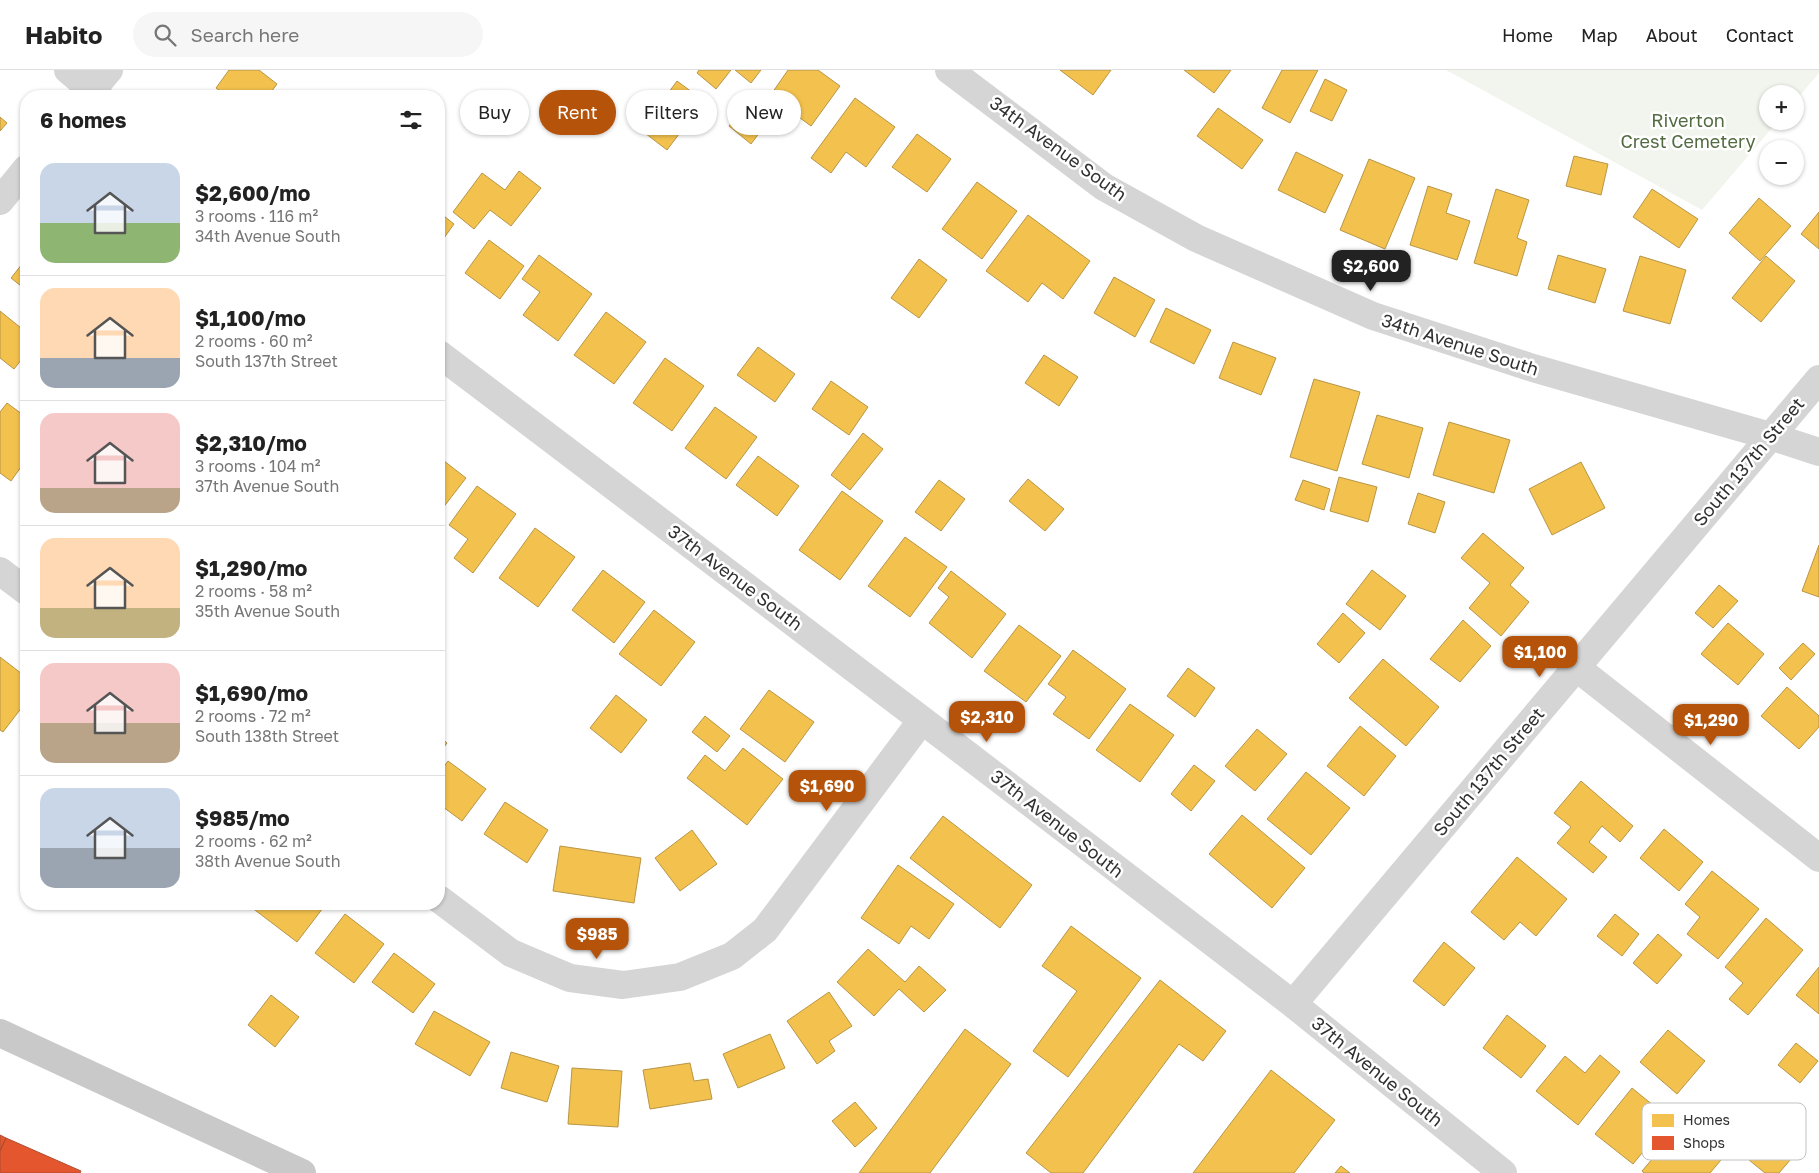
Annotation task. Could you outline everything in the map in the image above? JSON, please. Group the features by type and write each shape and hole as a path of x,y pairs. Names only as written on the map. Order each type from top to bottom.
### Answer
{"main road":[{"path":"0,1033 302,1173"}],"street":[{"path":"68,70 89,90"},
{"path":"96,90 109,70"},
{"name":"34th Avenue South","path":"949,70 1104,187 1196,238 1373,316 1533,368 1770,436 1819,452"},
{"path":"0,201 20,176"},
{"name":"37th Avenue South","path":"445,359 1293,1004 1503,1173"},
{"name":"South 137th Street","path":"1293,1004 1819,379"},
{"path":"0,572 20,587"},
{"path":"1577,668 1819,858"},
{"path":"445,904 511,953 570,978 623,986 680,977 732,956 765,930 922,720"}],"green space":[{"name":"Riverton Crest Cemetery","path":"1446,70 1819,70 1819,73 1804,90 1804,85 1759,85 1759,130 1770,130 1762,140 1759,140 1759,143 1702,210"}],"building: Homes":[{"path":"229,70 259,70 277,84 272,90 219,90 216,88"},
{"path":"699,70 731,70 716,89 697,73"},
{"path":"735,70 761,70 751,83"},
{"path":"788,70 818,70 840,86 811,126 801,119 801,90 774,90"},
{"path":"1060,70 1111,70 1093,95"},
{"path":"1184,70 1231,70 1214,93"},
{"path":"1282,70 1318,70 1290,123 1262,108"},
{"path":"1325,79 1347,90 1332,121 1310,111"},
{"path":"677,81 689,90 670,90"},
{"path":"855,98 895,127 866,167 846,152 831,173 811,158"},
{"path":"1218,108 1263,140 1242,169 1197,136"},
{"path":"0,117 7,123 0,131"},
{"path":"917,134 951,159 927,192 892,167"},
{"path":"648,135 678,135 667,150"},
{"path":"740,135 758,135 751,144"},
{"path":"1296,152 1343,175 1325,213 1278,190"},
{"path":"1574,156 1608,164 1601,195 1566,186"},
{"path":"1369,159 1415,178 1385,249 1340,230"},
{"path":"519,171 541,188 511,226 490,210 474,229 453,212 482,173 505,190"},
{"path":"977,182 1017,211 982,259 942,229"},
{"path":"1428,186 1452,194 1446,213 1470,221 1457,260 1410,245"},
{"path":"1496,189 1529,200 1517,238 1527,242 1517,276 1474,263"},
{"path":"1652,189 1698,219 1679,248 1633,217"},
{"path":"1759,198 1791,226 1760,261 1729,233"},
{"path":"1819,212 1819,249 1801,234"},
{"path":"1028,215 1090,261 1063,299 1042,283 1028,302 986,271"},
{"path":"445,217 454,224 445,237"},
{"path":"489,240 524,266 500,299 465,273"},
{"path":"539,255 592,294 558,341 523,315 540,292 522,279"},
{"path":"1558,255 1606,269 1595,303 1548,289"},
{"path":"1640,256 1686,270 1670,324 1623,311"},
{"path":"1766,256 1795,281 1761,322 1732,298"},
{"path":"919,259 947,280 919,318 891,298"},
{"path":"20,267 20,285 11,278"},
{"path":"1114,277 1155,300 1135,337 1094,313"},
{"path":"1166,308 1211,330 1194,364 1150,342"},
{"path":"0,311 20,327 20,362 14,369 0,358"},
{"path":"606,312 646,342 614,384 574,355"},
{"path":"1233,342 1276,358 1261,395 1219,378"},
{"path":"758,347 795,374 775,402 737,375"},
{"path":"1044,355 1078,377 1059,406 1025,383"},
{"path":"665,358 704,386 672,431 633,403"},
{"path":"1314,379 1360,392 1337,471 1290,457"},
{"path":"831,381 868,407 849,435 812,409"},
{"path":"7,403 20,413 20,468 11,481 0,473 0,412"},
{"path":"715,407 757,437 726,479 685,448"},
{"path":"1377,415 1423,428 1409,478 1362,464"},
{"path":"1449,422 1510,440 1494,493 1433,475"},
{"path":"863,433 883,449 850,490 831,475"},
{"path":"758,456 799,486 777,516 736,485"},
{"path":"445,462 466,478 445,505"},
{"path":"1581,462 1605,508 1552,535 1529,489"},
{"path":"1339,477 1377,487 1368,522 1330,511"},
{"path":"1028,479 1064,509 1045,531 1009,501"},
{"path":"939,480 965,499 941,531 915,512"},
{"path":"1303,480 1330,489 1324,510 1295,500"},
{"path":"477,486 516,514 473,573 454,558 468,539 449,525"},
{"path":"842,491 883,521 840,580 799,550"},
{"path":"1418,493 1445,502 1435,533 1408,524"},
{"path":"535,528 575,557 538,607 499,578"},
{"path":"1483,533 1524,568 1510,585 1529,602 1501,636 1469,608 1490,583 1461,558"},
{"path":"905,537 947,567 910,617 868,586"},
{"path":"1819,545 1819,597 1802,591"},
{"path":"603,570 645,602 614,643 572,610"},
{"path":"1372,570 1406,596 1380,630 1346,604"},
{"path":"951,571 1006,614 972,658 929,623 949,597 938,588"},
{"path":"1719,585 1738,601 1713,628 1695,613"},
{"path":"654,610 695,642 661,686 619,654"},
{"path":"1343,613 1365,633 1339,663 1317,644"},
{"path":"1463,620 1491,646 1460,682 1430,659"},
{"path":"1728,623 1764,654 1738,685 1701,654"},
{"path":"1019,625 1061,656 1026,702 984,671"},
{"path":"1803,643 1815,654 1791,680 1779,668"},
{"path":"1073,650 1126,689 1089,739 1053,714 1066,697 1048,684"},
{"path":"0,657 20,672 20,710 3,732 0,730"},
{"path":"1383,659 1439,707 1406,746 1349,698"},
{"path":"1188,668 1215,688 1195,717 1167,696"},
{"path":"1787,687 1819,716 1819,727 1799,749 1761,716"},
{"path":"769,690 814,722 785,762 740,729"},
{"path":"616,695 647,720 621,753 590,728"},
{"path":"1130,704 1174,735 1140,782 1096,750"},
{"path":"705,716 730,736 717,752 692,732"},
{"path":"1360,726 1396,756 1364,796 1327,766"},
{"path":"1257,729 1287,754 1255,791 1225,766"},
{"path":"743,748 783,779 747,825 687,778 705,755 725,771"},
{"path":"448,761 486,789 462,821 445,808 445,765"},
{"path":"1194,765 1215,781 1191,811 1171,794"},
{"path":"1306,772 1350,808 1311,855 1267,819"},
{"path":"1581,781 1633,826 1620,842 1602,826 1589,842 1607,857 1593,873 1557,843 1571,827 1554,813"},
{"path":"505,802 548,830 527,863 484,834"},
{"path":"1242,815 1305,868 1272,908 1209,854"},
{"path":"943,816 1032,885 1000,928 910,858"},
{"path":"1664,829 1703,862 1679,891 1640,858"},
{"path":"692,830 717,864 680,891 655,858"},
{"path":"560,846 641,858 634,903 553,891"},
{"path":"1517,857 1567,899 1536,936 1520,922 1504,940 1471,912"},
{"path":"898,865 954,904 929,939 911,926 899,944 861,918"},
{"path":"1712,871 1759,909 1718,959 1687,934 1700,917 1685,904"},
{"path":"255,910 321,910 297,942"},
{"path":"345,914 384,944 354,983 315,953"},
{"path":"1615,914 1639,934 1622,956 1597,936"},
{"path":"1766,918 1803,950 1748,1015 1729,999 1743,983 1725,967"},
{"path":"1071,926 1141,978 1068,1077 1033,1051 1077,991 1042,966"},
{"path":"1658,934 1682,955 1657,984 1633,963"},
{"path":"1444,942 1475,968 1444,1006 1413,981"},
{"path":"868,949 905,982 919,966 946,990 924,1012 899,989 874,1016 837,982"},
{"path":"394,953 435,984 413,1013 372,982"},
{"path":"1819,967 1819,1014 1796,995"},
{"path":"1160,980 1226,1031 1203,1061 1179,1044 1083,1173 1051,1173 1026,1153"},
{"path":"829,992 852,1026 829,1041 835,1051 817,1064 787,1021"},
{"path":"271,995 299,1017 275,1047 248,1025"},
{"path":"434,1011 490,1042 470,1076 415,1044"},
{"path":"1507,1015 1546,1046 1521,1078 1483,1048"},
{"path":"965,1029 1011,1064 930,1173 859,1173"},
{"path":"1668,1030 1705,1061 1677,1094 1640,1062"},
{"path":"770,1034 785,1068 738,1088 723,1054"},
{"path":"1796,1043 1818,1061 1800,1083 1778,1065"},
{"path":"511,1052 559,1066 547,1102 501,1088"},
{"path":"1600,1055 1620,1072 1578,1125 1536,1091 1565,1056 1585,1073"},
{"path":"690,1063 694,1081 708,1079 712,1099 650,1109 643,1070"},
{"path":"572,1068 622,1071 618,1127 568,1124"},
{"path":"1271,1070 1335,1120 1294,1173 1193,1173"},
{"path":"1632,1088 1650,1103 1642,1103 1642,1153 1633,1164 1595,1134"},
{"path":"855,1102 877,1128 855,1147 832,1121"},
{"path":"1651,1160 1721,1160 1710,1173 1644,1173 1642,1171"},
{"path":"1749,1160 1790,1160 1779,1173 1765,1173"},
{"path":"1341,1166 1350,1173 1335,1173"}],"building: Shops":[{"path":"0,1135 6,1138 0,1151"},
{"path":"6,1138 81,1171 80,1173 0,1173 0,1151"}]}
